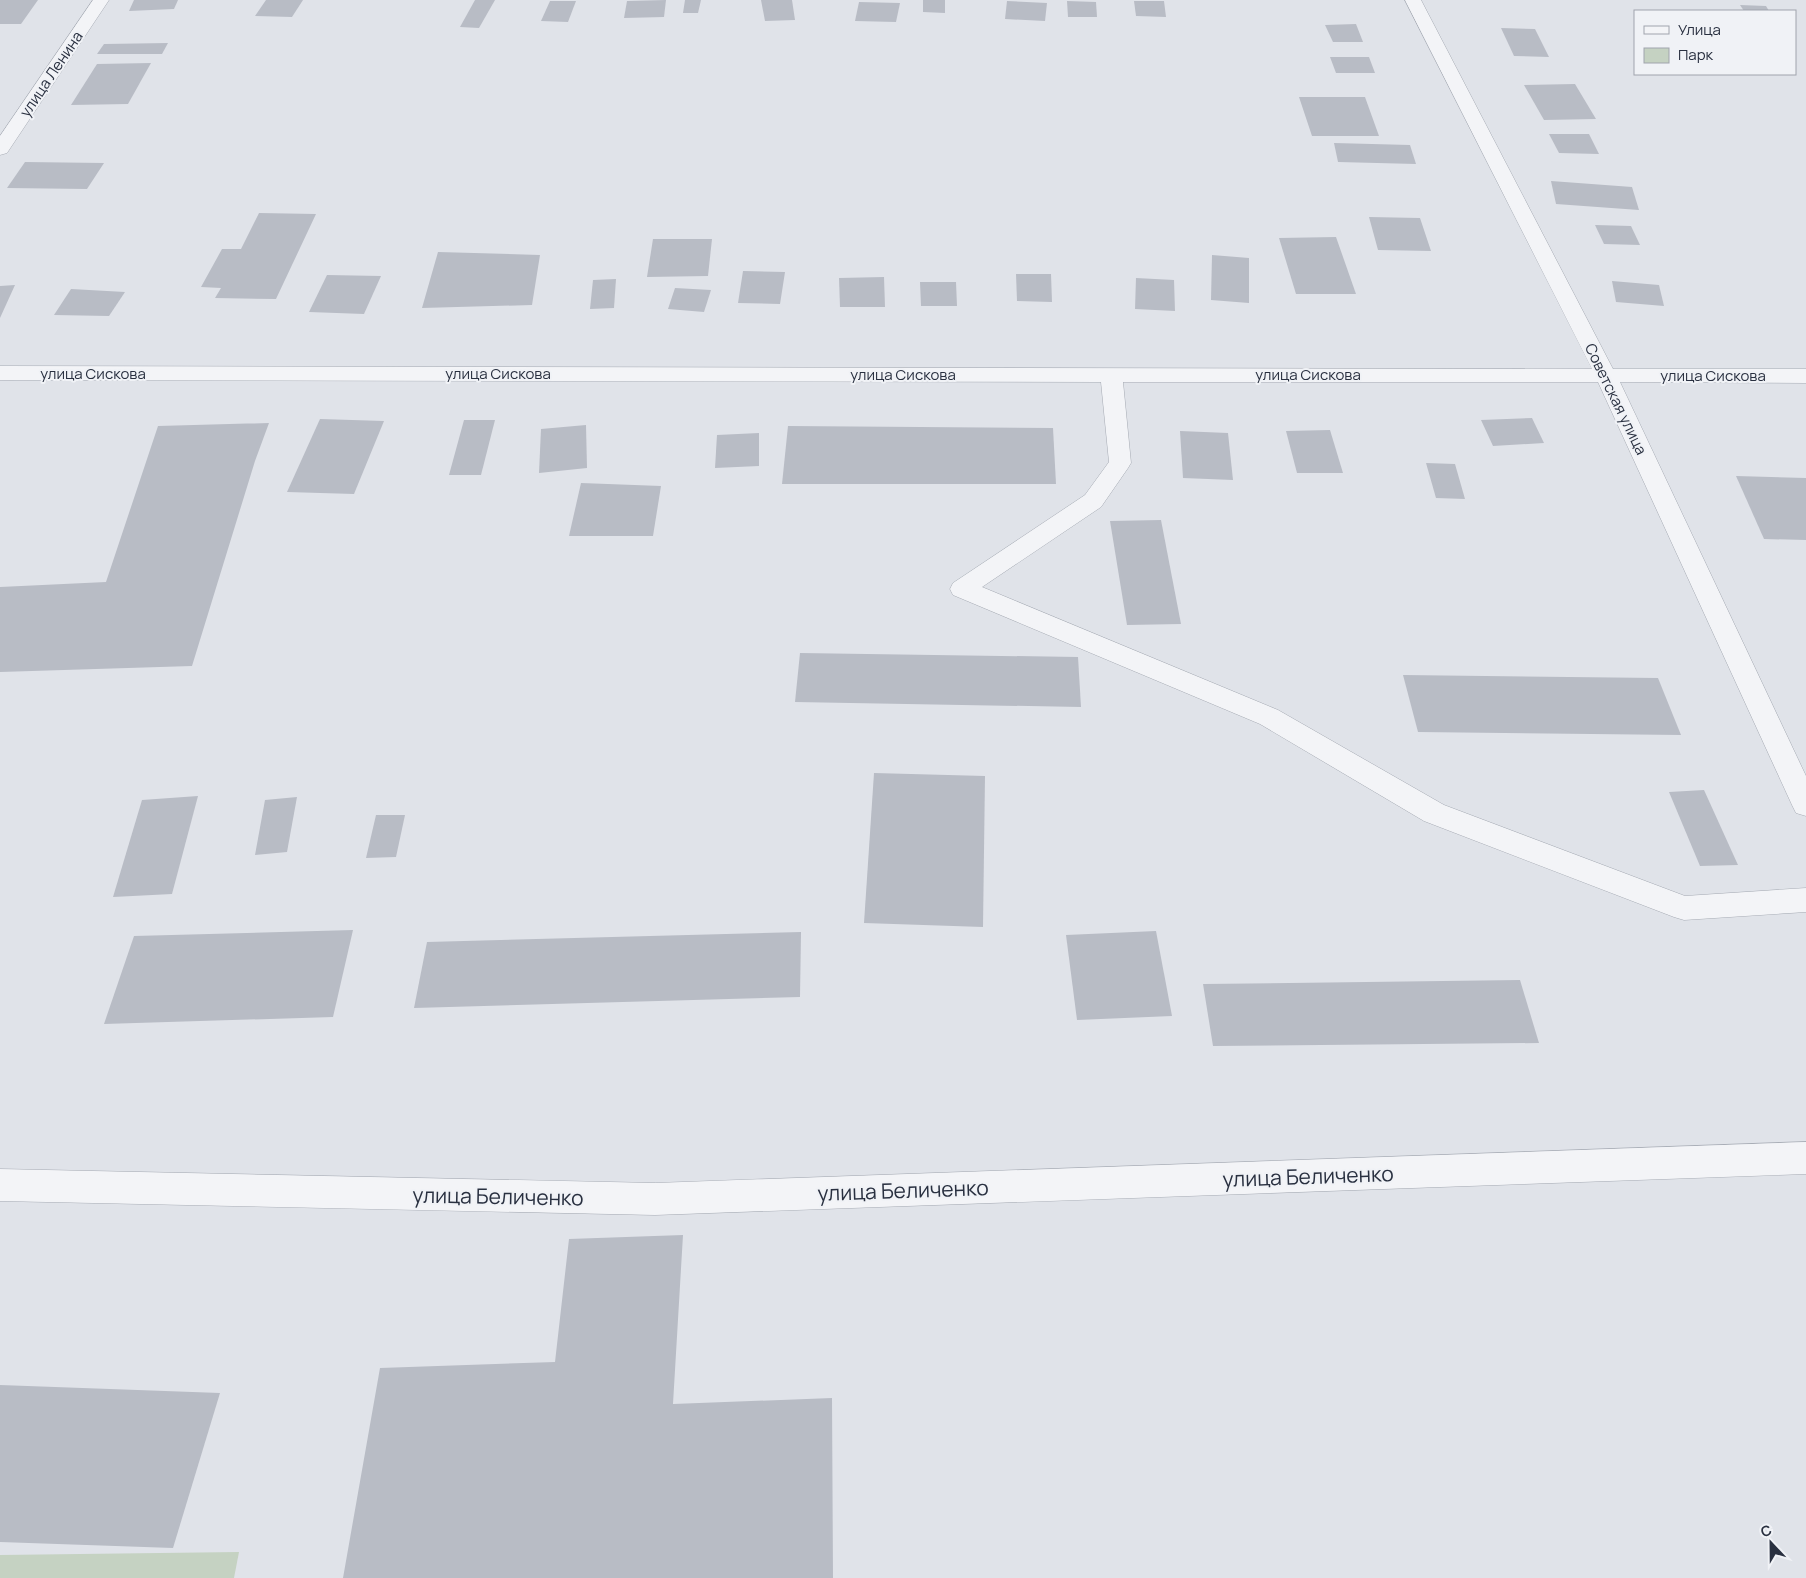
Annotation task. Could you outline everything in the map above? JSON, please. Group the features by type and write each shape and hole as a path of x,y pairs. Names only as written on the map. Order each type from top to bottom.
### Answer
{"street":[{"name":"улица Ленина","path":"0,149 101,0"},
{"name":"Советская улица","path":"1413,0 1605,374 1806,805"},
{"name":"улица Сискова","path":"0,373 1605,374 1806,376"},
{"path":"1111,374 1120,463 1093,501 962,589 1269,717 1434,813 1684,908 1806,900"},
{"name":"улица Беличенко","path":"0,1185 655,1199 1806,1158"}],"green space":[{"path":"239,1552 234,1578 0,1578 0,1555"}],"building":[{"path":"0,0 38,0 21,24 0,24"},
{"path":"134,0 178,0 174,9 129,11"},
{"path":"266,0 303,0 292,17 255,16"},
{"path":"475,0 495,0 479,28 460,27"},
{"path":"666,0 664,17 624,18 627,1"},
{"path":"685,0 701,0 698,13 683,13"},
{"path":"761,0 792,0 795,20 765,21"},
{"path":"923,0 945,0 945,13 923,12"},
{"path":"550,1 576,1 568,22 541,21"},
{"path":"1007,1 1047,3 1045,21 1005,19"},
{"path":"1067,1 1096,2 1097,17 1068,17"},
{"path":"1134,1 1164,1 1166,17 1136,16"},
{"path":"859,2 900,3 896,22 855,21"},
{"path":"1740,5 1766,6 1768,10 1743,10"},
{"path":"1356,24 1363,42 1333,42 1325,25"},
{"path":"1501,28 1535,29 1549,57 1514,56"},
{"path":"168,43 162,54 97,54 104,44"},
{"path":"1330,57 1369,57 1375,73 1336,73"},
{"path":"151,63 128,104 71,105 97,64"},
{"path":"1575,84 1596,119 1544,120 1524,85"},
{"path":"1299,97 1365,97 1379,136 1312,136"},
{"path":"1549,134 1589,134 1599,154 1559,153"},
{"path":"1334,143 1410,145 1416,164 1338,162"},
{"path":"25,162 104,163 87,189 7,188"},
{"path":"1551,181 1632,187 1639,210 1556,204"},
{"path":"259,213 316,214 276,299 215,298 221,288 201,287 222,249 241,249"},
{"path":"1369,217 1420,218 1431,251 1378,250"},
{"path":"1595,225 1631,226 1640,245 1604,244"},
{"path":"1336,237 1356,294 1296,294 1279,238"},
{"path":"653,239 712,239 708,276 647,277"},
{"path":"438,252 540,255 532,305 422,308"},
{"path":"1212,255 1249,258 1249,303 1211,300"},
{"path":"743,271 785,272 780,304 738,303"},
{"path":"1016,274 1051,274 1052,302 1017,301"},
{"path":"327,275 381,276 364,314 309,312"},
{"path":"884,277 885,307 840,307 839,278"},
{"path":"1136,278 1174,280 1175,311 1135,309"},
{"path":"616,279 614,308 590,309 593,280"},
{"path":"1612,281 1659,285 1664,306 1616,302"},
{"path":"920,282 956,282 957,306 921,306"},
{"path":"15,285 0,318 0,286"},
{"path":"675,288 711,290 704,312 668,309"},
{"path":"71,289 125,292 109,316 54,315"},
{"path":"1532,418 1544,443 1493,446 1481,420"},
{"path":"320,419 384,421 354,494 287,492"},
{"path":"464,420 495,420 481,475 449,475"},
{"path":"269,423 255,461 192,666 0,672 0,587 106,582 158,426"},
{"path":"586,425 587,468 539,473 541,429"},
{"path":"788,426 1053,428 1056,484 782,484"},
{"path":"1330,430 1343,473 1297,473 1286,431"},
{"path":"1180,431 1228,433 1233,480 1183,478"},
{"path":"759,433 759,466 715,468 717,435"},
{"path":"1426,463 1455,464 1465,499 1436,498"},
{"path":"1736,476 1806,478 1806,540 1764,539"},
{"path":"581,483 661,486 653,536 569,536"},
{"path":"1161,520 1181,624 1127,625 1110,521"},
{"path":"800,653 1078,657 1081,707 795,702"},
{"path":"1403,675 1658,678 1681,735 1418,732"},
{"path":"874,773 985,776 983,927 864,923"},
{"path":"1704,790 1738,865 1700,866 1669,792"},
{"path":"198,796 172,894 113,897 142,800"},
{"path":"297,797 287,852 255,855 265,800"},
{"path":"376,815 405,815 396,857 366,858"},
{"path":"353,930 333,1017 104,1024 134,936"},
{"path":"1156,931 1172,1016 1077,1020 1066,935"},
{"path":"801,932 800,997 414,1008 427,942"},
{"path":"1520,980 1539,1043 1213,1046 1203,984"},
{"path":"683,1235 673,1404 832,1398 833,1578 343,1578 380,1368 555,1362 569,1239"},
{"path":"0,1385 220,1393 173,1548 0,1542"}]}
